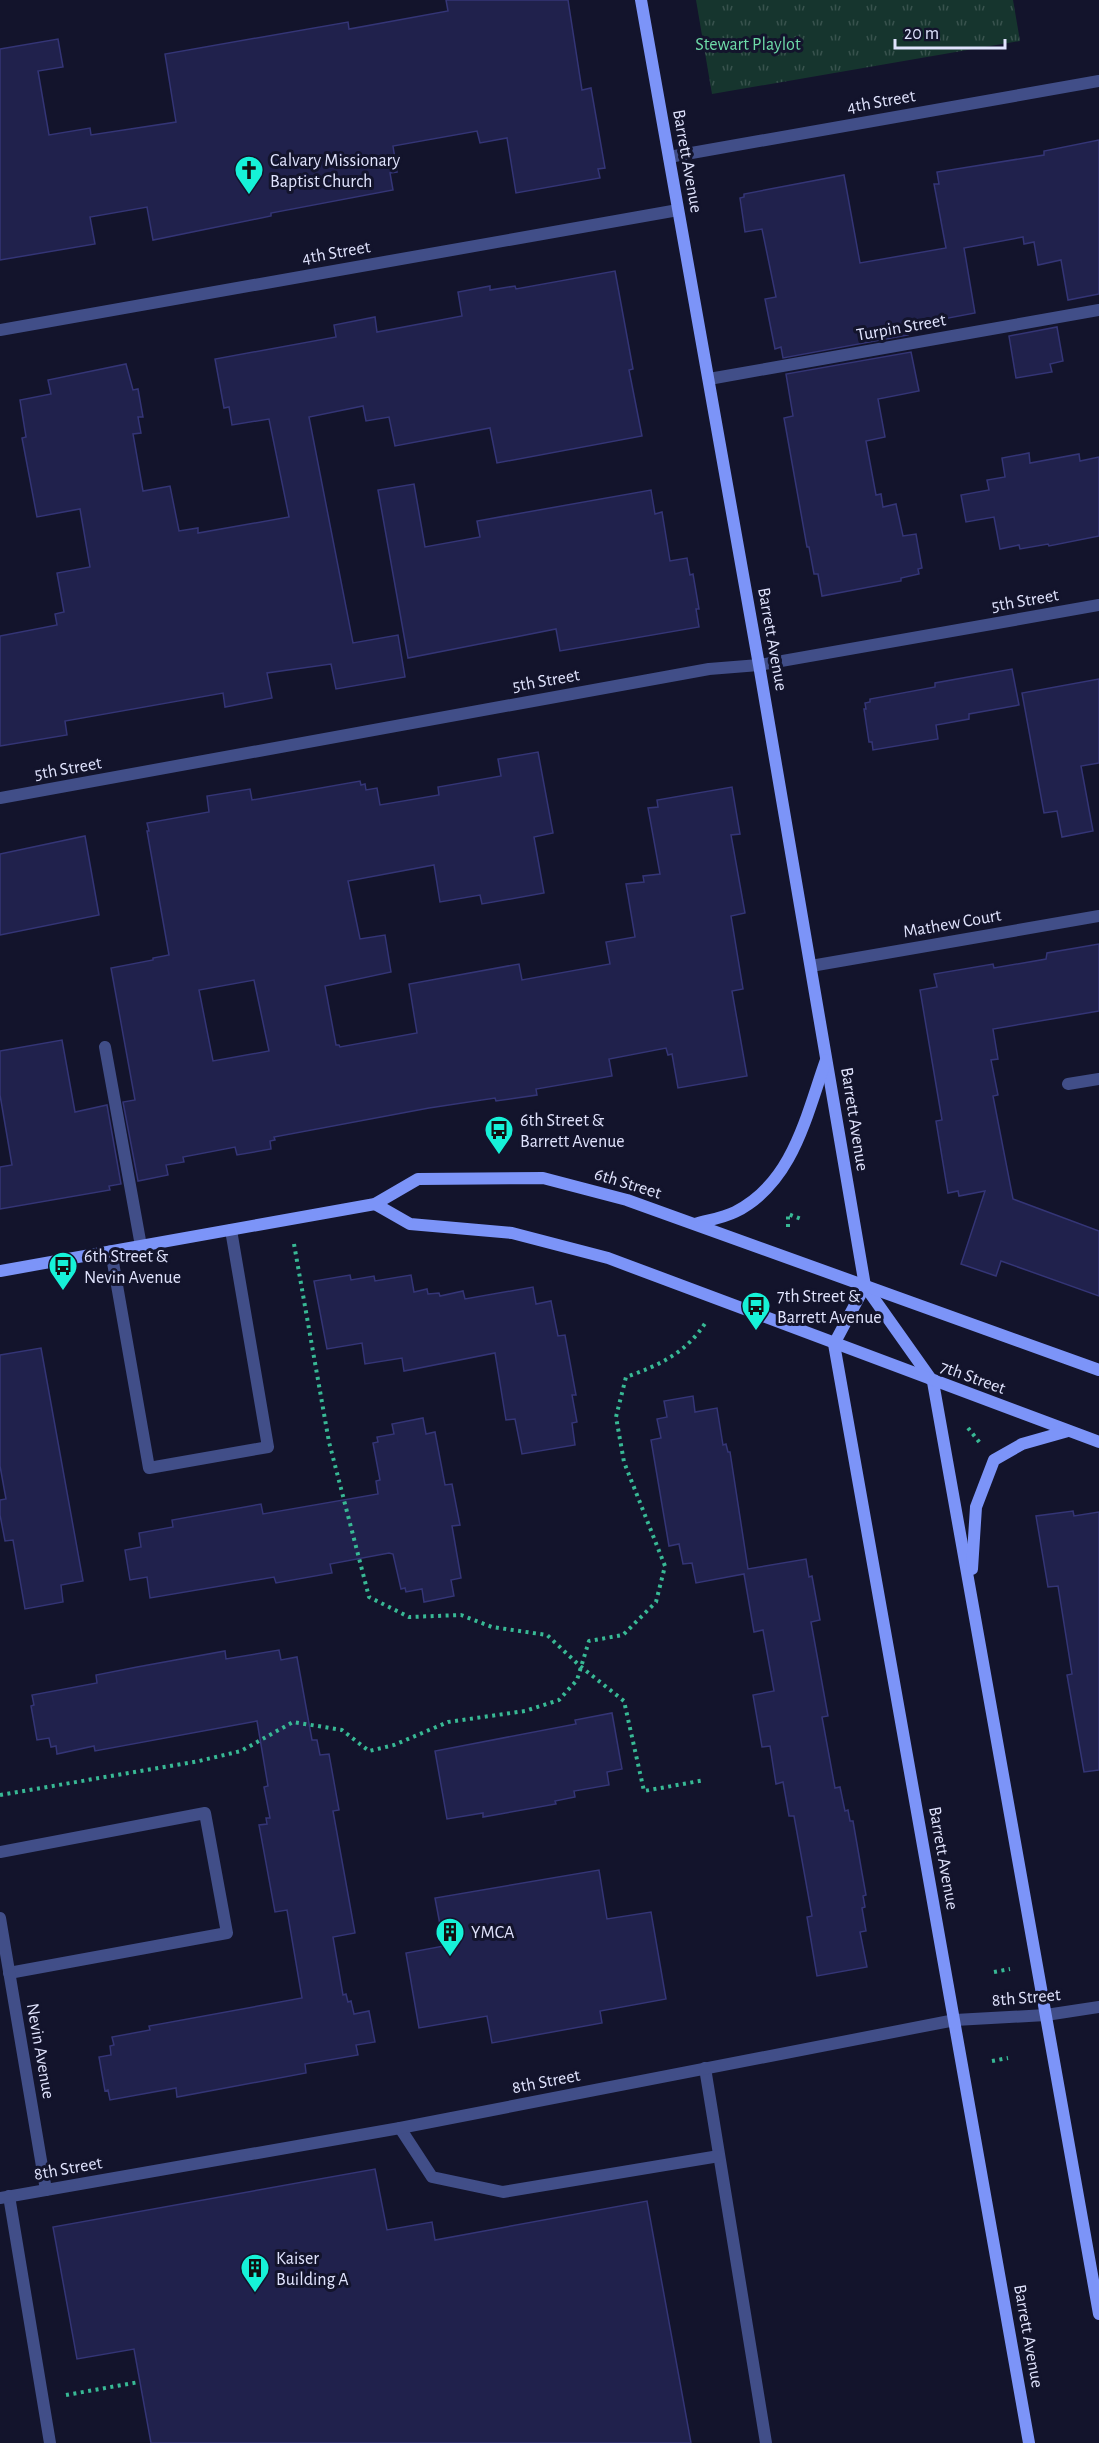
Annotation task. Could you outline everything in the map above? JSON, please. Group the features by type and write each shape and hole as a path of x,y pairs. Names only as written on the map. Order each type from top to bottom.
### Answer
{"main road":[{"name":"Barrett Avenue","path":"641,0 759,665 865,1286 933,1382 1099,2313"},
{"path":"695,1224 735,1212 764,1192 792,1155 827,1059"},
{"name":"6th Street","path":"0,1271 375,1204 418,1179 543,1178 627,1200 865,1286"},
{"path":"375,1204 410,1224 512,1233 608,1258 834,1344 865,1286 1099,1370"},
{"name":"Barrett Avenue","path":"834,1344 1029,2443"},
{"name":"7th Street","path":"834,1344 1099,1442"},
{"path":"970,1588 976,1507 994,1460 1022,1444 1068,1431"}],"street":[{"name":"4th Street","path":"669,156 1099,81"},
{"name":"4th Street","path":"0,330 678,210"},
{"name":"Turpin Street","path":"709,379 1099,310"},
{"name":"5th Street","path":"0,798 709,669 759,665 1099,605"},
{"name":"Mathew Court","path":"811,966 1099,916"},
{"path":"105,1047 141,1246"},
{"path":"1068,1084 1099,1079"},
{"path":"111,1251 149,1468 268,1447 231,1230"},
{"path":"0,1852 205,1813 227,1933 9,1973"},
{"name":"Nevin Avenue","path":"0,1918 46,2190"},
{"name":"8th Street","path":"5,2197 400,2128 955,2020 1046,2015 1099,2007"},
{"path":"705,2068 766,2443"},
{"path":"400,2128 432,2177 503,2192 719,2156"},
{"path":"5,2197 50,2443"}],"path":[{"path":"788,1227 788,1214 801,1219"},
{"path":"289,1219 328,1442 369,1597 409,1617 461,1615 492,1627 548,1635 580,1666 624,1701 644,1791 705,1780"},
{"path":"0,1795 199,1761 241,1751 293,1722 342,1730 369,1751 394,1745 448,1722 525,1711 559,1700 577,1680 589,1641 623,1635 656,1602 665,1566 624,1462 616,1418 626,1377 660,1365 696,1338 706,1322"},
{"path":"967,1427 980,1444"},
{"path":"994,1972 1010,1969"},
{"path":"992,2061 1008,2058"},
{"path":"43,2399 139,2382"}],"green space":[{"name":"Stewart Playlot","path":"696,0 1013,0 1020,41 712,94"}],"building":[{"path":"446,0 568,0 582,90 591,88 605,168 598,169 600,178 516,193 507,138 480,143 477,131 393,146 397,172 390,173 393,190 271,213 271,216 153,240 147,207 90,217 95,244 0,260 0,49 58,39 63,67 38,71 49,135 90,128 91,135 176,122 165,54 348,22 349,29 448,11"},
{"path":"1099,140 1099,294 1068,300 1061,260 1038,265 1034,242 1024,244 1023,237 964,248 975,313 906,326 908,335 783,358 781,347 775,349 765,299 776,297 762,229 745,232 740,198 744,197 744,194 844,175 860,263 946,248 934,184 939,184 937,172 1044,155 1044,151"},
{"path":"615,271 633,369 629,370 642,436 497,463 490,428 395,446 389,417 366,421 363,406 309,417 353,643 398,635 405,677 336,689 331,664 267,673 272,698 225,707 223,693 65,721 67,735 0,746 0,636 57,625 55,614 64,612 57,573 90,567 80,509 37,517 22,438 26,437 20,400 51,394 48,380 126,364 133,390 138,389 143,417 138,417 141,433 133,434 143,491 170,486 179,531 198,528 198,533 289,517 269,419 232,425 229,407 224,408 215,359 336,337 334,325 375,317 377,332 462,316 458,292 490,286 490,290 515,286 516,289"},
{"path":"1057,327 1063,361 1050,364 1052,372 1016,378 1009,336"},
{"path":"911,352 919,391 878,399 885,437 866,441 876,495 881,494 883,507 896,504 903,536 916,534 922,568 918,569 919,574 901,578 901,581 822,596 818,574 814,574 809,547 807,547 784,418 793,416 786,374"},
{"path":"1029,453 1030,463 1079,454 1080,461 1099,457 1099,536 1049,546 1048,544 1020,549 1019,545 1000,549 994,517 966,522 961,495 989,490 987,480 1005,477 1002,458"},
{"path":"414,484 425,547 480,537 477,521 651,490 655,514 662,512 670,561 687,558 690,575 693,574 699,609 696,609 699,627 560,651 556,629 408,658 378,490"},
{"path":"1012,669 1019,705 969,714 969,719 936,725 938,739 873,750 872,742 869,742 864,709 866,709 865,703 870,702 870,699 935,687 935,683"},
{"path":"1099,679 1099,763 1081,766 1093,831 1062,837 1057,811 1044,813 1022,693"},
{"path":"538,752 553,833 534,837 544,893 482,904 480,895 440,902 434,865 348,881 360,939 385,935 391,972 325,986 336,1045 340,1047 417,1033 409,984 519,964 522,980 610,964 606,942 635,937 626,884 644,882 643,876 660,874 648,808 658,807 657,800 732,787 740,834 731,835 745,913 731,916 743,989 732,991 747,1076 678,1088 672,1054 668,1055 666,1048 609,1059 612,1076 536,1089 537,1095 496,1101 495,1098 429,1108 274,1137 275,1140 270,1141 271,1149 237,1155 235,1147 183,1157 184,1162 166,1165 168,1175 138,1181 123,1102 135,1100 111,968 169,955 147,823 209,812 207,796 250,789 252,800 360,781 361,785 365,784 366,790 377,788 380,805 439,795 438,787 501,776 498,759","holes":["254,980 269,1051 213,1061 199,990"]},
{"path":"85,836 99,915 0,935 0,854"},
{"path":"1099,944 1099,1011 993,1029 998,1059 991,1060 998,1095 993,1096 1013,1199 1099,1231 1099,1296 1001,1261 996,1276 961,1264 985,1191 959,1196 958,1191 948,1193 936,1121 942,1120 920,990 937,987 934,974 993,964 994,968 1046,959 1047,953"},
{"path":"62,1040 75,1112 107,1105 121,1184 109,1186 110,1190 0,1209 0,1167 12,1165 0,1095 0,1051"},
{"path":"350,1275 351,1280 374,1276 375,1281 411,1275 414,1292 427,1289 428,1294 439,1293 440,1296 463,1291 465,1299 533,1287 536,1304 551,1301 558,1336 565,1335 576,1395 572,1395 577,1422 572,1423 575,1445 522,1454 515,1419 506,1420 495,1353 404,1371 402,1358 365,1364 362,1343 327,1349 314,1281"},
{"path":"41,1348 83,1581 61,1585 63,1602 25,1609 13,1540 5,1541 0,1515 0,1500 6,1499 0,1466 0,1355"},
{"path":"693,1396 695,1412 717,1408 723,1445 726,1444 730,1452 748,1569 806,1559 809,1577 812,1576 820,1620 811,1622 828,1716 822,1717 835,1788 840,1787 845,1811 848,1810 850,1821 853,1821 866,1895 863,1896 865,1907 862,1908 866,1931 860,1932 867,1967 817,1976 807,1917 812,1916 794,1816 789,1816 783,1782 776,1784 770,1746 762,1747 753,1695 774,1691 763,1630 754,1632 744,1574 696,1583 692,1563 683,1564 679,1544 669,1546 651,1440 661,1438 657,1419 667,1417 664,1401"},
{"path":"423,1418 426,1434 435,1432 445,1485 452,1484 460,1525 452,1526 461,1578 451,1580 454,1596 424,1602 422,1589 406,1592 405,1588 401,1589 393,1554 389,1553 330,1564 332,1573 276,1583 274,1577 150,1598 147,1577 130,1580 125,1550 141,1547 139,1533 173,1527 172,1520 261,1504 263,1514 378,1494 376,1481 380,1480 373,1443 378,1442 377,1437 394,1434 392,1424"},
{"path":"1073,1511 1074,1516 1099,1512 1099,1770 1084,1772 1067,1675 1072,1674 1058,1586 1048,1587 1036,1516"},
{"path":"279,1650 281,1660 297,1657 312,1740 317,1740 320,1755 329,1754 339,1810 333,1811 355,1933 333,1937 343,1995 346,1994 348,2002 351,2001 354,2014 369,2011 375,2042 356,2045 358,2055 305,2064 306,2073 177,2097 176,2088 110,2100 108,2090 105,2091 99,2057 111,2055 110,2046 114,2045 112,2037 150,2030 149,2026 302,1998 287,1910 275,1912 259,1825 267,1824 266,1818 270,1818 264,1787 268,1786 257,1721 95,1751 94,1746 57,1754 56,1746 51,1747 49,1738 37,1740 31,1706 34,1705 32,1695 97,1683 96,1675 137,1667 225,1651 226,1659"},
{"path":"612,1713 622,1769 607,1772 609,1785 574,1791 575,1797 555,1801 556,1804 483,1817 483,1813 447,1819 435,1751 576,1724 575,1720"},
{"name":"YMCA","path":"599,1870 607,1919 651,1912 666,1999 600,2011 602,2023 492,2043 487,2016 419,2028 406,1953 444,1946 435,1898"},
{"name":"Kaiser Building A","path":"375,2169 387,2230 432,2222 435,2240 647,2201 691,2443 151,2443 134,2349 77,2359 53,2227"}],"place":[{"name":"Calvary Missionary Baptist Church","path":"249,196"},
{"name":"6th Street & Barrett Avenue","path":"499,1156"},
{"name":"6th Street & Nevin Avenue","path":"63,1292"},
{"name":"7th Street & Barrett Avenue","path":"756,1332"},
{"name":"YMCA","path":"450,1958"},
{"name":"Kaiser Building A","path":"255,2294"}]}
